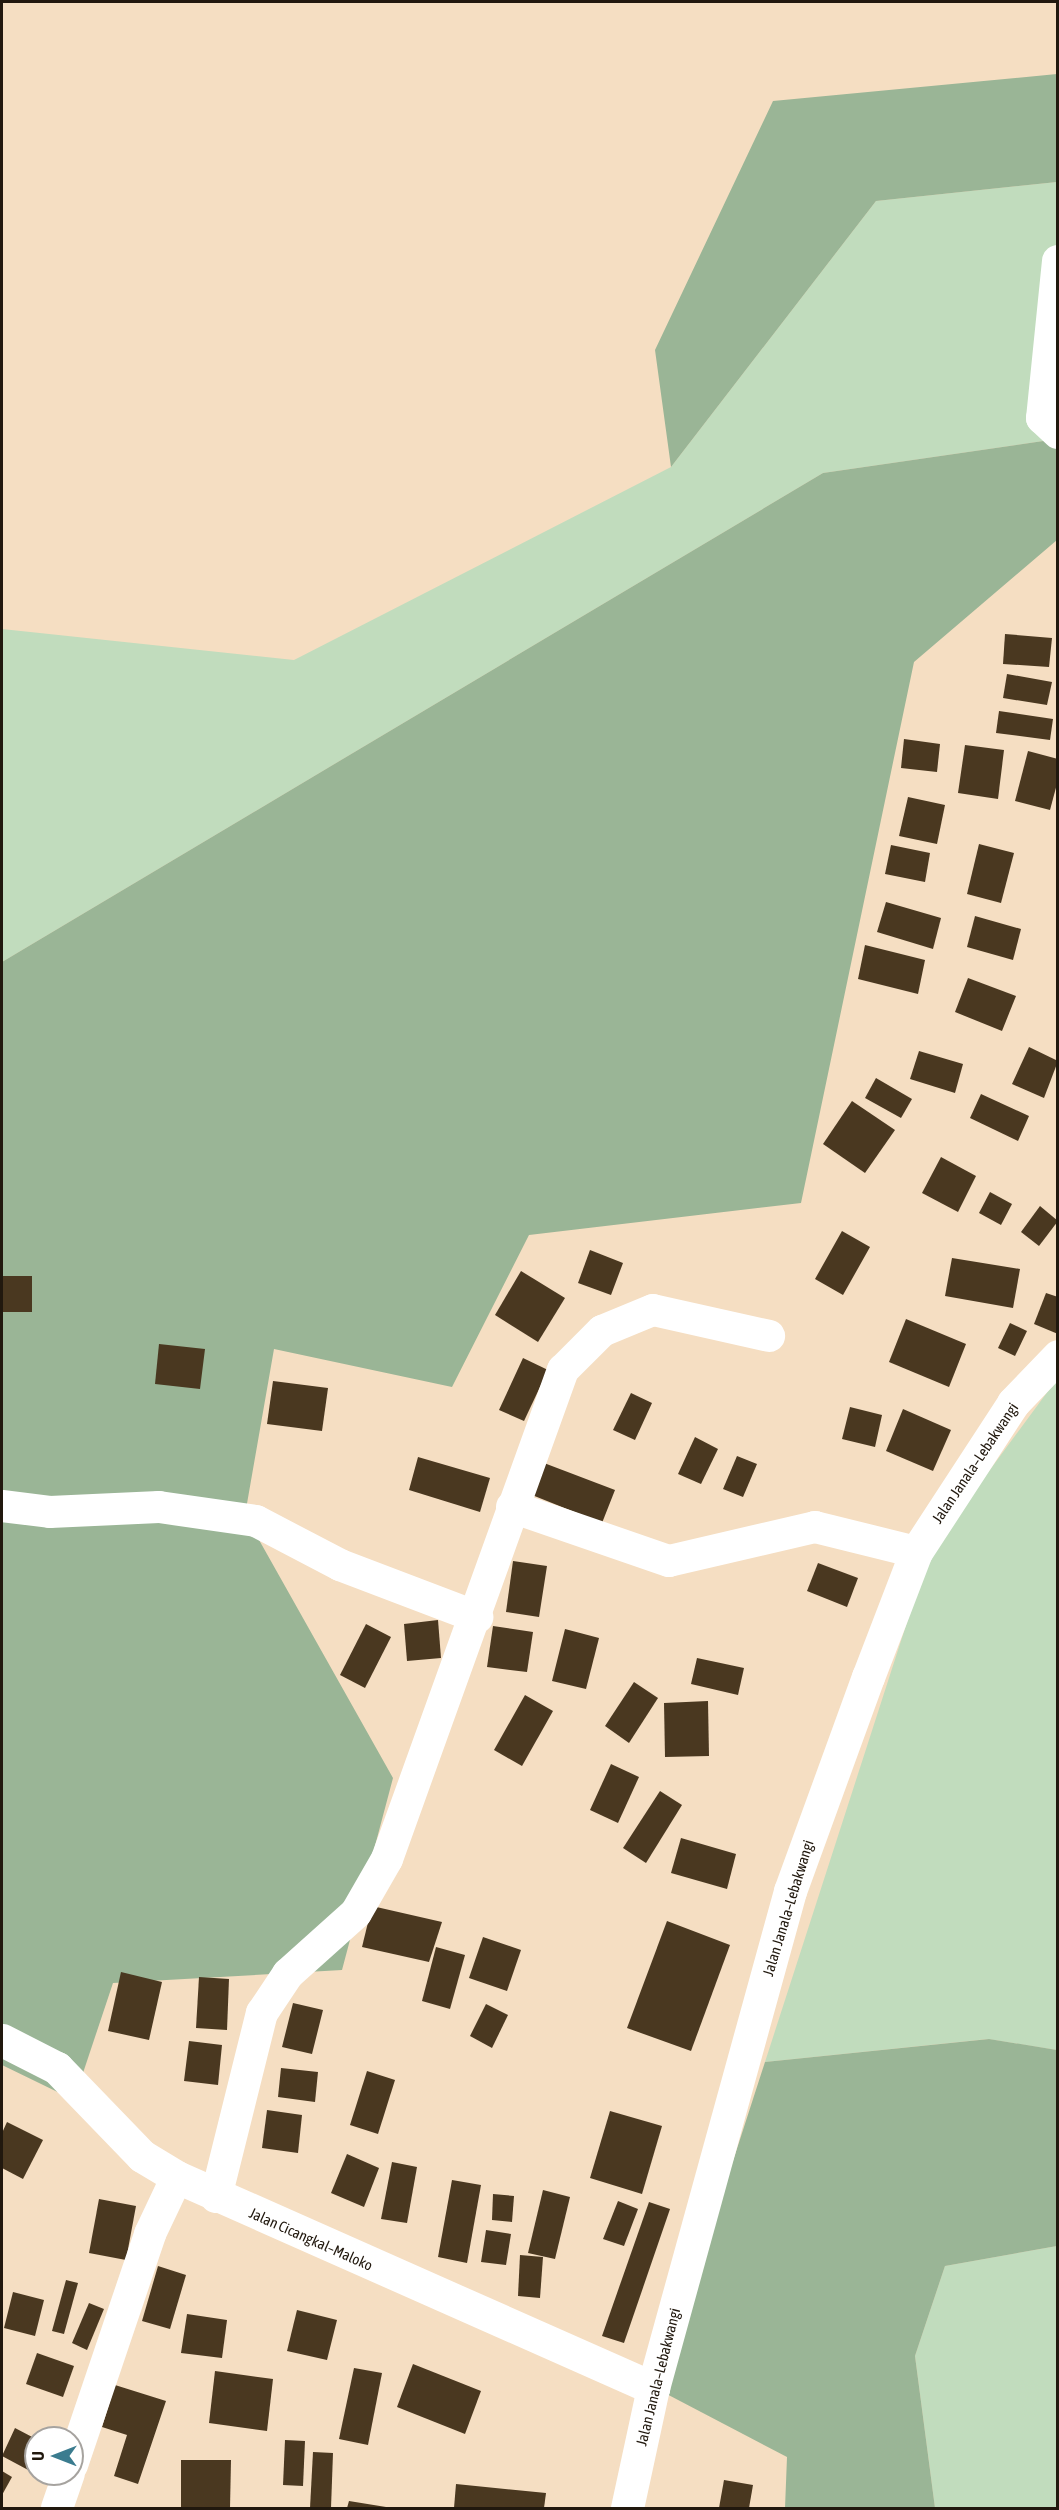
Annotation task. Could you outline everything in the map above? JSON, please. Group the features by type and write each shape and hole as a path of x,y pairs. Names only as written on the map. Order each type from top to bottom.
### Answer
{"main road":[{"name":"Jalan Janala–Lebakwangi","path":"627,2508 653,2388 790,1891 916,1552 1013,1403 1058,1356"},
{"name":"Jalan Cicangkal–Maloko","path":"2,2040 57,2068 142,2156 177,2177 216,2197 653,2388"}],"street":[{"path":"1058,261 1042,418 1058,433"},
{"path":"216,2197 262,2013 288,1974 356,1913 387,1859 477,1617 512,1508 563,1370 602,1331 653,1310 768,1336"},
{"path":"2,1506 50,1512 159,1507 256,1521 340,1565 477,1617"},
{"path":"512,1508 669,1561 815,1527 916,1552"},
{"path":"84,2429 150,2234 177,2177"},
{"path":"57,2508 65,2486"}],"green space":[{"path":"1057,74 1057,182 876,201 671,467 655,350 773,101"},
{"path":"1057,182 1057,439 823,473 2,962 2,629 294,660 671,467 876,201"},
{"path":"1057,439 1057,540 914,662 801,1203 529,1235 452,1387 274,1349 245,1515 393,1778 342,1970 113,1983 74,2100 2,2065 2,962 823,473"},
{"path":"1057,1379 1057,2050 988,2039 765,2062 930,1551"},
{"path":"989,2039 1057,2050 1057,2246 945,2266 915,2356 935,2508 785,2508 787,2457 659,2390 765,2062"},
{"path":"1057,2246 1057,2508 935,2508 915,2356 945,2266"}],"building":[{"path":"1005,634 1052,638 1049,667 1003,664"},
{"path":"1007,674 1052,682 1047,705 1003,698"},
{"path":"999,711 1053,719 1050,740 996,733"},
{"path":"904,739 940,744 937,772 901,768"},
{"path":"965,745 1004,750 998,799 958,793"},
{"path":"1028,751 1058,759 1058,780 1050,810 1015,801"},
{"path":"908,797 945,805 937,844 899,836"},
{"path":"979,844 1014,853 1001,903 967,894"},
{"path":"891,845 930,853 925,882 885,874"},
{"path":"886,902 941,918 933,949 877,932"},
{"path":"975,916 1021,929 1013,960 967,947"},
{"path":"865,945 925,960 918,994 858,979"},
{"path":"968,978 1016,996 1002,1031 955,1012"},
{"path":"1029,1047 1058,1061 1044,1098 1012,1084"},
{"path":"919,1051 963,1064 955,1093 910,1079"},
{"path":"876,1078 912,1099 901,1118 865,1098"},
{"path":"981,1094 1029,1116 1018,1141 970,1118"},
{"path":"852,1101 895,1130 865,1173 823,1144"},
{"path":"941,1157 976,1176 958,1212 922,1193"},
{"path":"990,1192 1012,1204 1001,1225 979,1213"},
{"path":"1040,1206 1058,1221 1039,1246 1021,1232"},
{"path":"842,1231 870,1247 843,1295 815,1279"},
{"path":"590,1250 623,1263 611,1295 578,1283"},
{"path":"952,1258 1020,1269 1013,1308 945,1296"},
{"path":"521,1271 565,1298 538,1342 495,1315"},
{"path":"2,1276 32,1276 32,1312 2,1312"},
{"path":"1046,1293 1058,1297 1058,1334 1034,1324"},
{"path":"906,1319 966,1344 949,1387 889,1362"},
{"path":"1010,1323 1027,1331 1015,1356 998,1348"},
{"path":"159,1344 205,1349 200,1389 155,1384"},
{"path":"523,1358 548,1370 524,1421 499,1410"},
{"path":"273,1381 328,1388 322,1431 267,1424"},
{"path":"631,1393 652,1403 635,1440 613,1430"},
{"path":"850,1407 882,1415 875,1447 842,1439"},
{"path":"903,1409 951,1430 933,1471 886,1451"},
{"path":"695,1437 718,1449 701,1484 678,1474"},
{"path":"737,1456 757,1464 743,1497 723,1489"},
{"path":"418,1457 490,1478 480,1512 409,1490"},
{"path":"544,1463 615,1490 602,1523 532,1495"},
{"path":"513,1561 547,1566 539,1617 506,1612"},
{"path":"818,1563 858,1578 847,1607 807,1591"},
{"path":"438,1620 441,1658 407,1661 404,1624"},
{"path":"366,1624 391,1637 365,1688 340,1675"},
{"path":"493,1626 533,1632 527,1672 487,1667"},
{"path":"565,1629 599,1638 586,1689 552,1681"},
{"path":"697,1658 744,1668 738,1695 691,1684"},
{"path":"634,1682 658,1698 629,1743 605,1726"},
{"path":"525,1695 553,1711 522,1766 494,1750"},
{"path":"708,1701 709,1756 665,1757 664,1703"},
{"path":"611,1764 639,1777 618,1823 590,1810"},
{"path":"660,1791 682,1805 646,1863 623,1848"},
{"path":"681,1838 736,1854 727,1889 671,1873"},
{"path":"372,1906 442,1922 429,1962 362,1947"},
{"path":"667,1921 730,1945 691,2051 627,2028"},
{"path":"483,1937 521,1950 507,1991 469,1978"},
{"path":"436,1947 465,1955 450,2009 422,2001"},
{"path":"121,1972 162,1982 149,2040 108,2031"},
{"path":"199,1977 229,1979 227,2030 196,2028"},
{"path":"293,2003 323,2010 312,2054 282,2047"},
{"path":"486,2004 508,2015 492,2048 470,2036"},
{"path":"189,2041 222,2045 218,2085 184,2081"},
{"path":"281,2068 318,2072 315,2102 278,2097"},
{"path":"367,2071 395,2080 378,2134 350,2125"},
{"path":"267,2110 302,2115 298,2153 262,2148"},
{"path":"610,2111 662,2126 642,2194 590,2178"},
{"path":"7,2122 43,2140 23,2179 2,2168 2,2133"},
{"path":"347,2154 379,2168 364,2207 331,2193"},
{"path":"392,2162 417,2167 407,2223 381,2219"},
{"path":"452,2180 481,2185 467,2263 438,2257"},
{"path":"543,2190 570,2197 555,2259 528,2253"},
{"path":"493,2194 514,2196 512,2222 492,2220"},
{"path":"99,2199 136,2206 126,2260 89,2253"},
{"path":"618,2201 638,2209 624,2246 603,2239"},
{"path":"649,2202 670,2209 624,2343 602,2336"},
{"path":"486,2230 511,2234 506,2265 481,2262"},
{"path":"520,2255 543,2257 540,2298 518,2296"},
{"path":"158,2266 186,2275 170,2329 142,2321"},
{"path":"66,2280 78,2283 64,2334 52,2331"},
{"path":"13,2292 44,2300 35,2336 4,2328"},
{"path":"89,2303 104,2309 87,2350 72,2343"},
{"path":"297,2310 337,2320 327,2360 287,2351"},
{"path":"187,2314 227,2320 222,2358 181,2353"},
{"path":"37,2353 74,2366 63,2397 26,2384"},
{"path":"413,2364 481,2391 465,2434 397,2407"},
{"path":"354,2368 382,2373 368,2445 339,2439"},
{"path":"215,2371 273,2379 267,2431 209,2423"},
{"path":"115,2385 166,2401 138,2484 114,2476 127,2435 102,2427"},
{"path":"15,2428 24,2433 24,2468 2,2456"},
{"path":"285,2440 305,2441 303,2486 283,2485"},
{"path":"313,2452 333,2453 331,2508 310,2508"},
{"path":"181,2460 231,2460 230,2508 181,2508"},
{"path":"2,2471 12,2477 2,2495"},
{"path":"724,2480 753,2485 749,2508 719,2508"},
{"path":"456,2484 546,2493 544,2508 454,2508"},
{"path":"349,2501 386,2507 347,2508"}]}
